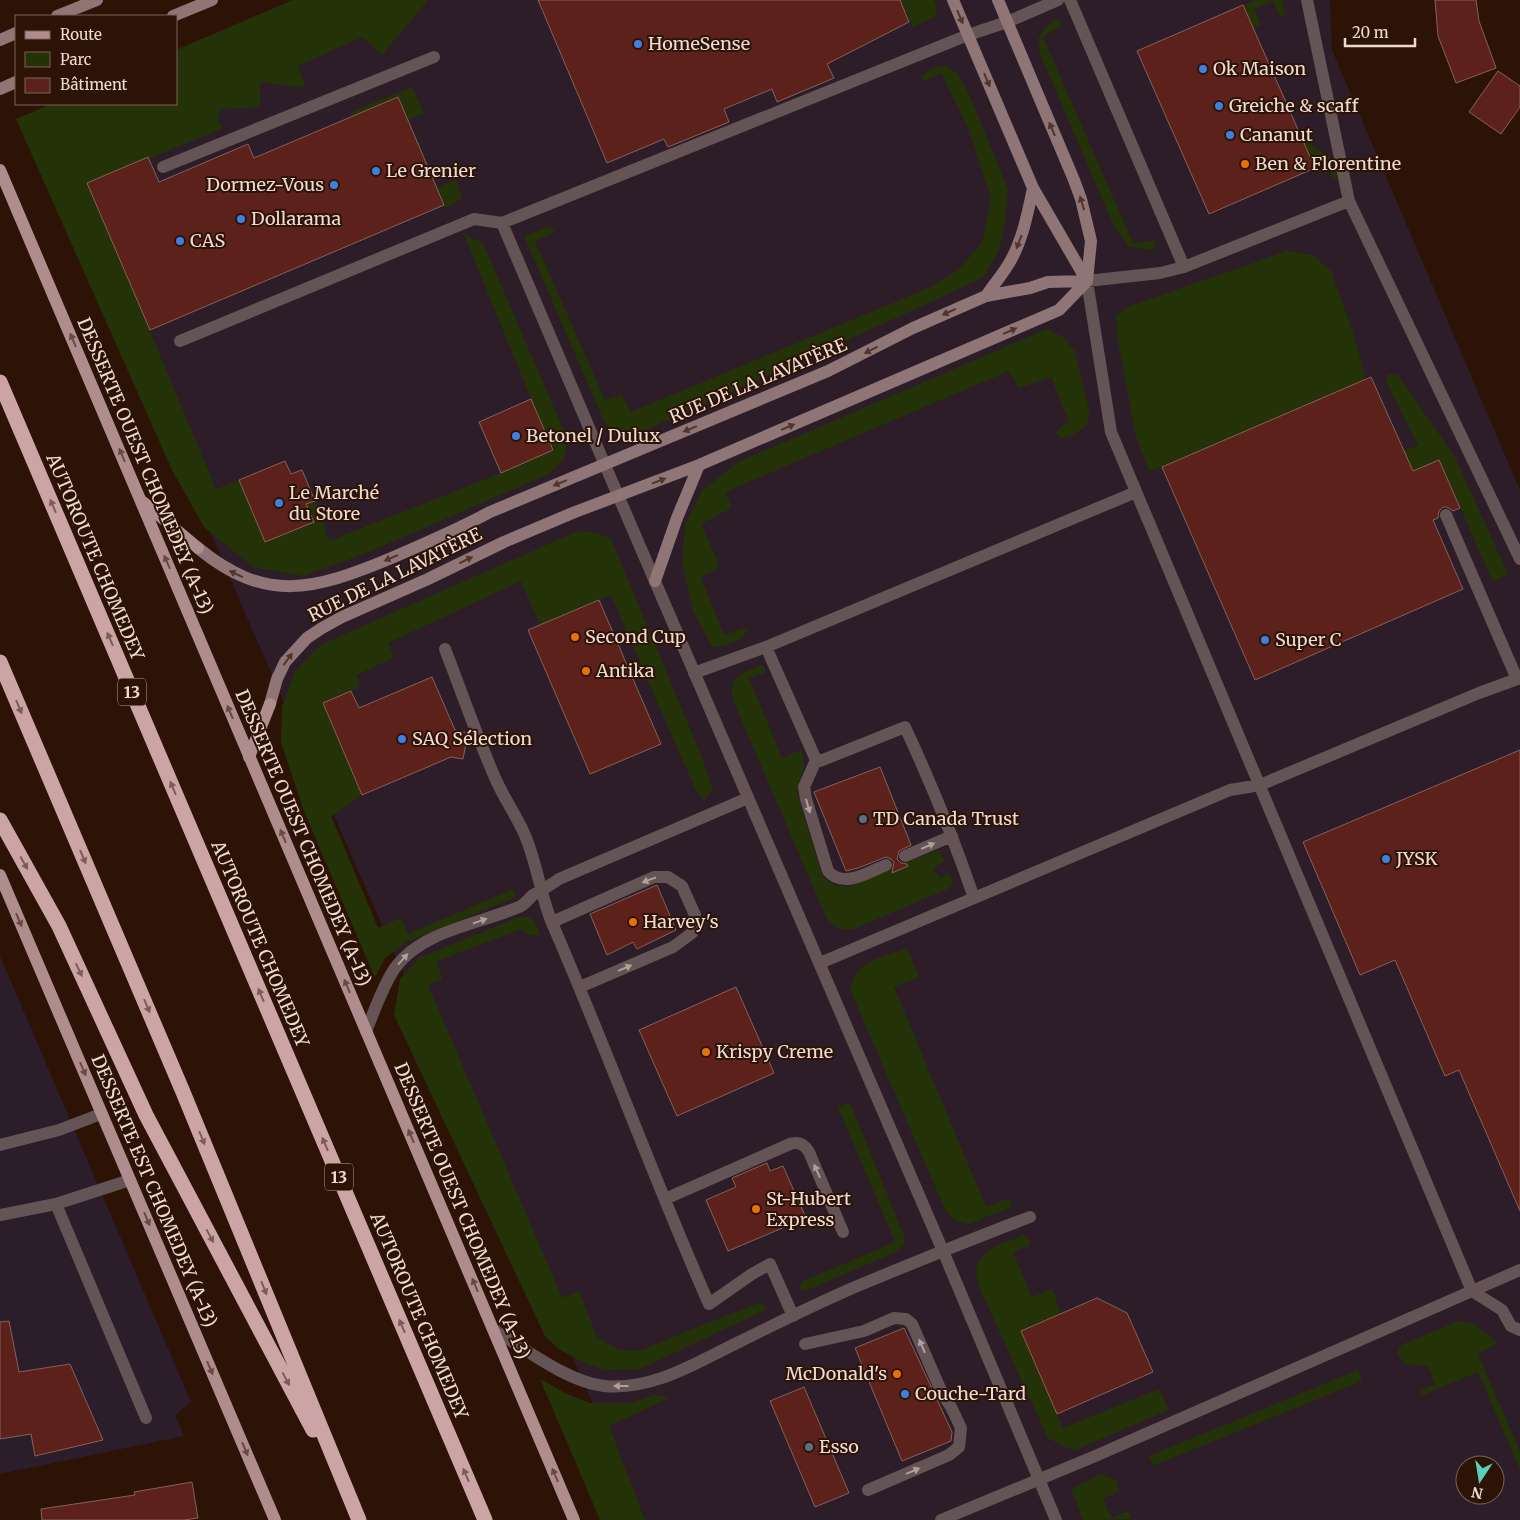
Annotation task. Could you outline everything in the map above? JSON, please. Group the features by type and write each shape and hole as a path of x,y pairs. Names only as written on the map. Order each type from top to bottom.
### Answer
{"highway":[{"name":"AUTOROUTE CHOMEDEY","path":"0,382 5,409 485,1520"},
{"path":"0,662 187,1102 357,1514"},
{"path":"0,820 59,926 146,1115 357,1514"}],"main road":[{"name":"DESSERTE OUEST CHOMEDEY (A-13)","path":"0,170 574,1520"},
{"path":"141,500 198,548"},
{"path":"249,757 270,704"},
{"name":"DESSERTE EST CHOMEDEY (A-13)","path":"0,875 275,1520"}],"street":[{"path":"59,15 96,0"},
{"path":"176,15 212,0"},
{"path":"953,0 1033,188 1087,281"},
{"path":"998,0 1081,199 1091,240 1087,281 1111,432 1472,1291 1502,1310 1511,1326 1520,1330"},
{"path":"180,341 474,219 502,223 1058,0"},
{"path":"1070,0 1184,266"},
{"path":"1307,0 1350,201 1520,559"},
{"path":"0,40 15,34"},
{"path":"163,167 434,57"},
{"path":"0,88 15,82"},
{"path":"986,296 1011,260 1017,247 1033,188"},
{"path":"1087,281 1160,273 1184,266 1350,201"},
{"path":"502,223 820,963 1056,1520"},
{"name":"RUE DE LA LAVATÈRE","path":"198,548 227,570 266,585 285,587 321,583 348,575 452,532 490,512 828,372 913,328 986,296 1030,288 1048,282 1087,281"},
{"name":"RUE DE LA LAVATÈRE","path":"270,704 277,679 285,662 307,638 322,628 504,542 574,512 699,465 1058,310 1087,281"},
{"path":"655,581 677,518 699,465"},
{"path":"694,673 766,647 1136,492"},
{"path":"820,963 1230,790 1260,785 1479,693 1518,679 1446,515"},
{"path":"766,647 816,760 804,787 828,871 837,879 847,880 886,865"},
{"path":"445,649 496,780 524,833 536,866 552,922 709,1304 752,1274 770,1264 793,1316"},
{"path":"816,760 820,762 905,727 932,785 974,898"},
{"path":"366,1030 395,968 410,951 434,937 522,906 534,894 542,892 559,879 748,798"},
{"path":"905,856 952,836"},
{"path":"552,922 654,878 664,877 682,886 695,915 692,933 673,947 580,987"},
{"path":"0,1145 59,1130 102,1114"},
{"path":"665,1199 796,1143 804,1145 809,1152 843,1232"},
{"path":"0,1215 56,1204 130,1180"},
{"path":"56,1204 146,1418"},
{"path":"494,1330 565,1373 603,1386 633,1386 668,1376 855,1287 1030,1217"},
{"path":"941,1520 1520,1270"},
{"path":"805,1344 864,1331 894,1318 906,1319 912,1324 942,1393 955,1414 961,1428 961,1434 959,1446 955,1450 944,1458 868,1490"}],"shaded area":[{"path":"334,0 1330,0 1332,50 1520,490 1520,1520 644,1520 251,627 38,127 178,105 178,103"},
{"path":"0,956 191,1402 175,1415 184,1436 0,1474"}],"green space":[{"path":"293,0 428,0 382,55 362,37 298,66 306,88 260,82 260,107 220,109 218,123 224,128 88,183 216,489 239,480 265,542 313,522 306,504 315,501 329,541 501,473 553,450 464,234 483,243 567,438 564,459 549,474 371,551 303,576 253,567 204,527 172,470 16,119 49,105 178,105 178,49"},
{"path":"901,0 934,0 937,7 936,16 913,27"},
{"path":"1255,0 1282,0 1285,13 1281,18 1273,1 1254,9 1261,25 1253,28 1243,5"},
{"path":"1056,19 1063,24 1043,37 1133,243 1156,241 1154,250 1129,247 1114,226 1040,54 1038,39 1046,27"},
{"path":"945,65 957,73 969,94 1008,189 1005,222 999,250 984,277 637,434 614,435 604,421 524,236 550,226 555,232 535,241 605,400 621,395 631,412 931,287 959,269 982,243 991,198 969,130 941,73 924,81 921,77 931,69"},
{"path":"412,87 424,113 409,120 437,188 456,179 462,196 457,202 445,208 398,97 353,116 351,112"},
{"path":"1303,140 1330,157 1338,178 1333,180 1326,163 1315,168"},
{"path":"1287,251 1313,255 1331,271 1352,329 1366,379 1149,471 1135,433 1117,335 1116,316 1130,306"},
{"path":"1047,329 1063,337 1075,351 1090,415 1086,426 1073,435 1061,438 1057,434 1058,429 1069,422 1051,377 1019,388 1009,371 725,492 732,508 701,524 719,564 715,570 701,577 724,635 748,627 739,640 713,648 693,611 682,563 685,525 702,491 738,462"},
{"path":"1387,374 1398,375 1455,457 1508,574 1493,582 1439,460 1413,471 1404,451 1418,445 1386,381"},
{"path":"578,531 597,533 611,539 703,760 713,789 704,800 696,791 611,595 540,625 521,581 388,643 394,658 356,675 360,687 323,703 362,795 331,816 378,928 401,918 408,934 513,889 516,897 407,942 385,958 375,978 304,811 281,742 282,707 295,672 320,645"},
{"path":"761,665 765,668 765,673 749,678 782,758 801,750 804,769 797,793 822,875 834,884 848,887 939,850 944,861 933,869 940,878 949,873 953,882 950,888 854,929 846,930 839,928 827,919 733,700 733,686 738,676"},
{"path":"519,917 527,917 534,920 541,936 529,935 521,929 437,961 442,979 428,985 562,1298 579,1291 597,1337 619,1350 639,1351 762,1302 767,1309 640,1369 605,1370 584,1363 559,1349 545,1336 394,1015 400,979 419,958"},
{"path":"907,948 919,977 894,987 986,1207 1009,1198 1012,1207 968,1224 957,1221 946,1212 850,989 853,979 865,966 880,957"},
{"path":"850,1102 904,1236 904,1244 896,1252 805,1291 800,1288 801,1282 895,1242 838,1107"},
{"path":"1024,1235 1029,1240 1029,1246 1013,1252 1032,1297 1052,1289 1061,1313 1021,1331 1063,1428 1159,1389 1169,1410 1075,1450 1062,1446 1048,1438 980,1289 976,1275 977,1265 986,1252"},
{"path":"1459,1321 1474,1324 1496,1341 1496,1344 1478,1354 1520,1451 1520,1470 1478,1372 1421,1396 1420,1390 1435,1384 1428,1366 1405,1364 1397,1353 1403,1344"},
{"path":"1358,1370 1362,1381 1153,1466 1149,1456"},
{"path":"540,1379 565,1393 590,1403 630,1403 655,1395 669,1398 609,1426 645,1520 600,1520"},
{"path":"1101,1474 1116,1480 1119,1491 1103,1499 1112,1518 1128,1511 1132,1519 1083,1520 1071,1489"}],"building":[{"path":"538,0 900,0 909,22 827,64 834,78 777,102 772,89 724,109 729,122 668,147 664,139 607,163"},
{"path":"1435,0 1476,0 1479,21 1496,68 1456,83 1438,36"},
{"path":"1243,5 1315,168 1209,214 1137,51"},
{"path":"1498,71 1520,86 1520,107 1501,134 1469,112"},
{"path":"398,97 444,205 150,330 87,183 148,157 159,182 248,144 254,158"},
{"path":"1371,377 1413,471 1439,460 1460,508 1453,511 1443,507 1439,511 1438,518 1433,520 1463,589 1255,680 1162,467"},
{"name":"Betonel / Dulux","path":"531,399 553,450 501,473 479,422"},
{"name":"Le Marché du Store","path":"285,461 291,474 302,470 315,501 306,504 314,522 265,542 239,480"},
{"path":"599,600 661,744 590,774 528,630"},
{"name":"SAQ Sélection","path":"432,677 455,730 468,733 463,759 451,757 362,795 323,703 351,691 359,708"},
{"path":"1520,750 1520,1211 1459,1070 1445,1076 1395,960 1360,975 1303,842"},
{"name":"TD Canada Trust","path":"880,767 911,845 899,851 897,859 908,866 892,873 894,862 886,857 846,871 814,792"},
{"name":"Harvey's","path":"657,885 676,930 637,949 633,942 607,955 590,914"},
{"name":"Krispy Creme","path":"736,987 774,1073 677,1116 639,1030"},
{"name":"St-Hubert Express","path":"767,1163 770,1171 783,1166 806,1218 728,1251 706,1200 736,1187 732,1178"},
{"path":"1097,1298 1127,1313 1153,1372 1057,1414 1021,1331"},
{"path":"9,1321 19,1372 70,1364 103,1440 35,1456 31,1434 0,1439 0,1322"},
{"name":"Couche-Tard","path":"904,1328 952,1432 951,1441 902,1461 855,1348"},
{"name":"Esso","path":"804,1387 849,1493 815,1507 770,1401"},
{"path":"192,1482 198,1518 184,1520 42,1520 41,1509 135,1495 134,1492"}],"place":[{"name":"HomeSense","path":"638,44"},
{"name":"Ok Maison","path":"1203,69"},
{"name":"Greiche & scaff","path":"1219,106"},
{"name":"Cananut","path":"1230,135"},
{"name":"Ben & Florentine","path":"1245,164"},
{"name":"Le Grenier","path":"376,171"},
{"name":"Dormez-Vous","path":"334,185"},
{"name":"Dollarama","path":"241,219"},
{"name":"CAS","path":"180,241"},
{"name":"Betonel / Dulux","path":"516,436"},
{"name":"Le Marché du Store","path":"279,503"},
{"name":"Second Cup","path":"575,637"},
{"name":"Super C","path":"1265,640"},
{"name":"Antika","path":"586,671"},
{"name":"SAQ Sélection","path":"402,739"},
{"name":"TD Canada Trust","path":"863,819"},
{"name":"JYSK","path":"1386,859"},
{"name":"Harvey's","path":"633,922"},
{"name":"Krispy Creme","path":"706,1052"},
{"name":"St-Hubert Express","path":"756,1209"},
{"name":"McDonald's","path":"897,1374"},
{"name":"Couche-Tard","path":"905,1394"},
{"name":"Esso","path":"809,1447"}]}
